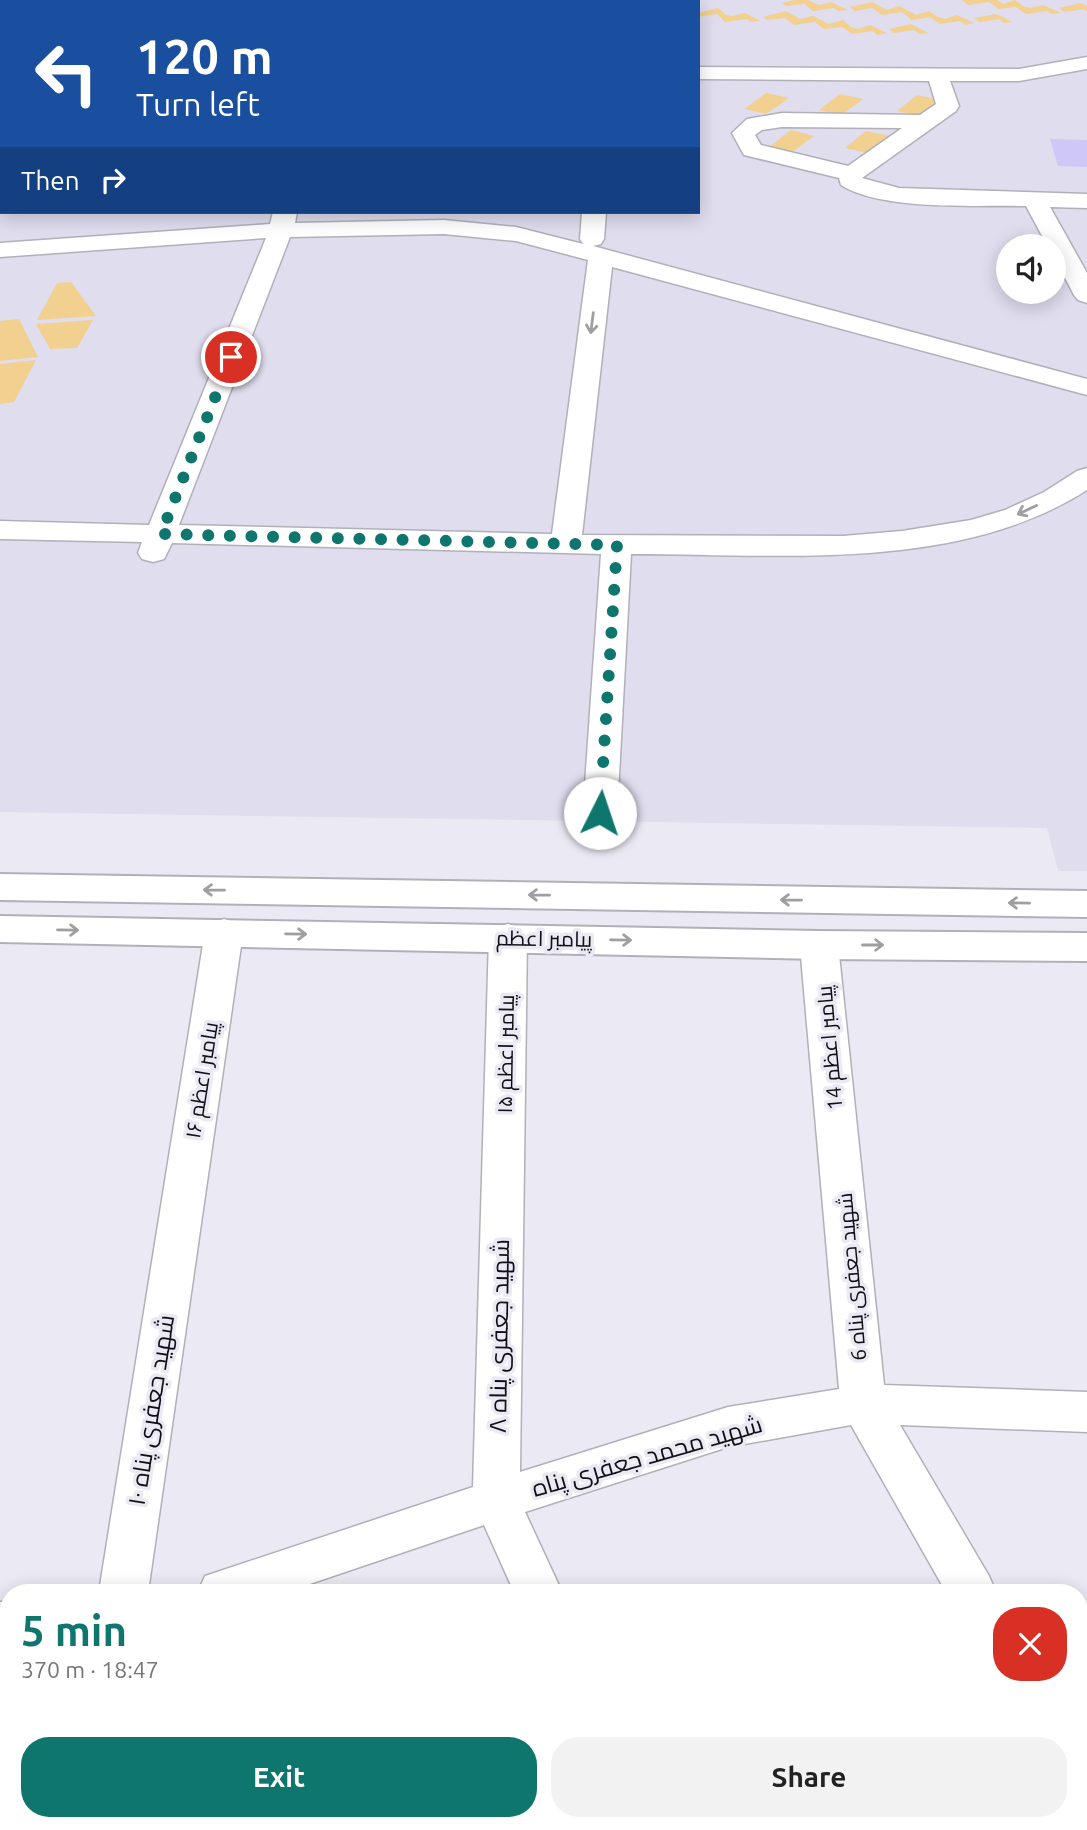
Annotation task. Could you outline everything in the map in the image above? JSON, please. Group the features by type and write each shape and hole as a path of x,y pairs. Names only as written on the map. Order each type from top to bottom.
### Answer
{"main road":[{"name":"پیامبر اعظم","path":"0,887 1087,904"},
{"name":"پیامبر اعظم","path":"0,929 820,945 1087,947"}],"street":[{"path":"700,73 1019,75 1087,63"},
{"path":"938,76 948,106 921,122 852,174 849,180 857,185 899,195 1087,201"},
{"path":"852,174 752,149 743,133 755,124 782,120 921,122"},
{"path":"1033,198 1087,295"},
{"path":"595,214 605,252 597,549 600,813"},
{"path":"0,250 283,221"},
{"path":"157,544 283,221"},
{"path":"0,239 283,221 444,227 485,224 516,234 776,290 1087,367"},
{"path":"605,252 1087,387"},
{"path":"0,549 157,544 597,549 786,566 912,557 994,543 1035,531 1087,507"},
{"name":"پیامبر اعظم ۱۶","path":"179,1228 224,932"},
{"name":"پیامبر اعظم ۱۵","path":"503,1171 508,937"},
{"name":"پیامبر اعظم 14","path":"820,945 839,1151"},
{"name":"شهید جعفری پناه 6","path":"839,1151 863,1404"},
{"name":"شهید جعفری پناه ۸","path":"496,1500 503,1171"},
{"name":"شهید جعفری پناه ۱۰","path":"124,1584 179,1228"},
{"path":"863,1404 967,1584"},
{"name":"شهید محمد جعفری پناه","path":"246,1584 496,1500 728,1427 863,1404 1087,1412"},
{"path":"496,1500 534,1584"}],"lane":[{"path":"0,530 157,544 597,549 792,547 902,540 975,528 1015,516 1054,498 1087,477"}],"shaded area":[{"path":"700,0 1087,0 1087,871 1058,871 1047,828 0,812 0,214 700,214"},
{"path":"1050,139 1087,140 1087,167 1058,166"}],"building":[{"path":"808,0 819,5 831,2 848,10 838,11 834,8 813,11 804,4 786,6 782,3"},
{"path":"962,0 997,0 1003,4 1015,0 1025,7 1043,5 1061,13 1051,14 1047,11 1026,14 1016,7 999,9 989,2 968,5"},
{"path":"872,2 887,10 899,6 916,15 929,11 945,19 957,15 974,23 965,25 960,21 940,24 930,17 912,20 902,12 882,15 872,8 855,11 850,7"},
{"path":"1080,3 1087,6 1087,11 1084,9 1065,12 1059,8"},
{"path":"718,8 726,15 745,13 760,21 750,22 747,19 725,22 717,14 700,17 700,12"},
{"path":"786,11 800,19 813,16 829,24 843,20 851,27 858,29 870,25 887,33 877,35 873,31 852,34 842,27 824,29 815,22 794,25 785,18 767,20 763,17"},
{"path":"996,14 1013,22 1004,23 999,19 980,22 974,18"},
{"path":"911,24 928,33 919,34 914,30 894,33 889,29"},
{"path":"766,93 789,98 766,114 744,109"},
{"path":"840,94 863,99 841,115 819,110"},
{"path":"917,95 940,100 919,116 897,111"},
{"path":"791,130 814,136 791,153 769,147"},
{"path":"866,131 890,136 868,153 845,148"},
{"path":"71,282 96,316 37,320 57,283"},
{"path":"19,319 38,357 0,361 0,321"},
{"path":"93,320 77,348 50,349 36,324"},
{"path":"36,360 14,402 0,404 0,364"}],"route":[{"path":"231,357 161,534 617,545 600,813"}]}
